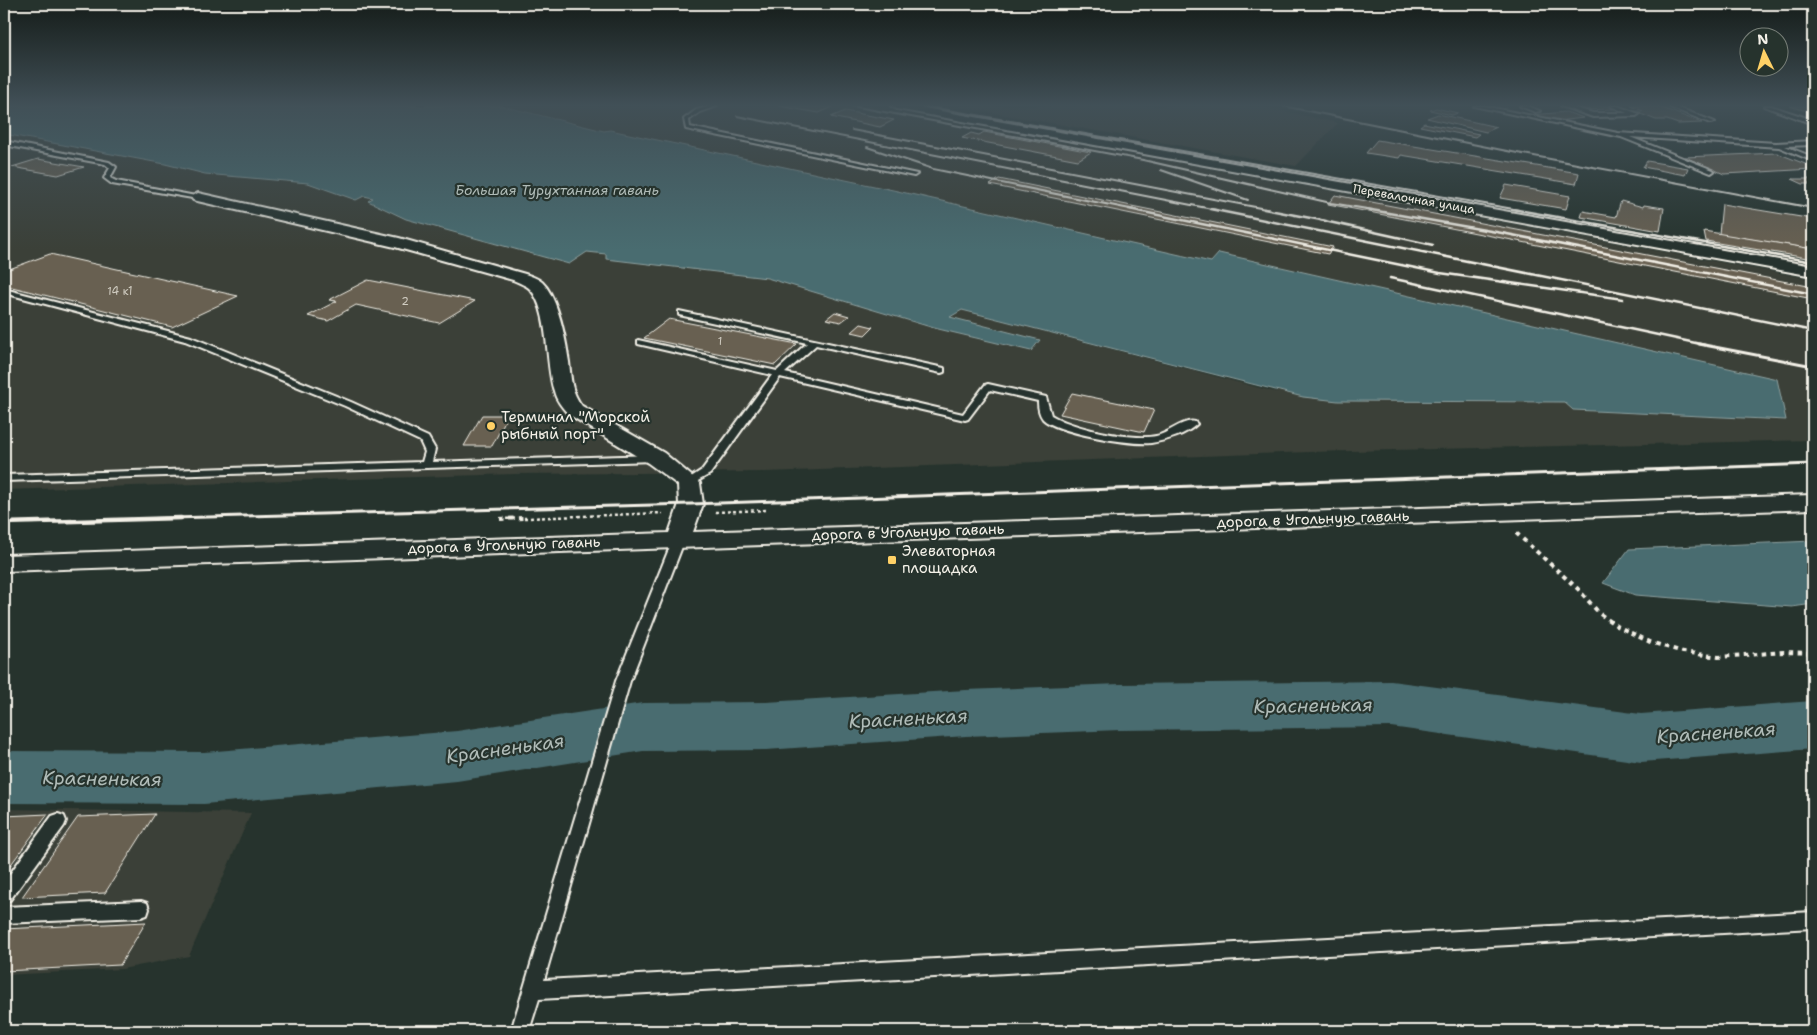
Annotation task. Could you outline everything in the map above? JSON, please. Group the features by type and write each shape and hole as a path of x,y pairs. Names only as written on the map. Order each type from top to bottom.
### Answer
{"street":[{"name":"Перевалочная улица","path":"1165,154 1813,271"},
{"path":"198,198 399,243 519,276 532,282 538,288 545,305 558,353 560,385 565,399 575,410 656,458 689,483 691,504 678,525"},
{"name":"дорога в Угольную гавань","path":"4,546 1813,487"},
{"name":"дорога в Угольную гавань","path":"4,563 678,525 1813,502"}],"lane":[{"path":"62,154 107,163 113,167 107,178 114,183 198,198"},
{"path":"817,154 914,174"},
{"path":"1668,154 1711,171"},
{"path":"1801,154 1813,159"},
{"path":"4,291 188,338 348,404 424,439 430,446 432,454 425,466"},
{"path":"682,313 941,370"},
{"path":"641,342 736,362 777,375 965,417 988,387 1043,399 1043,409 1048,417 1059,423 1126,439 1148,440 1164,438 1192,424"},
{"path":"689,483 706,472 714,464 777,375 814,342"},
{"path":"4,478 656,458"},
{"path":"520,1031 592,779 623,681 678,525"},
{"path":"4,895 58,821"},
{"path":"4,915 141,909"},
{"path":"531,990 1813,920"}],"path":[{"path":"714,512 767,510"},
{"path":"500,519 678,525"},
{"path":"1512,529 1578,589 1600,614 1617,626 1650,642 1683,652 1719,657 1784,652 1813,653"}],"shaded area":[{"path":"4,154 113,154 205,174 308,183 356,200 364,196 374,198 368,201 406,219 569,264 587,252 606,254 607,259 767,278 934,328 1031,351 1039,340 950,318 962,310 1272,391 1468,402 1564,402 1573,410 1785,420 1219,253 1211,262 893,190 725,154 1132,154 1813,279 1813,440 1309,452 766,472 515,474 4,490"},
{"path":"1230,154 1307,154 1296,166"},
{"path":"4,809 251,813 189,956 122,969 4,975"}],"water":[{"name":"Большая Турухтанная гавань","path":"113,154 725,154 893,190 1211,262 1219,253 1777,379 1786,420 1573,410 1564,402 1338,401 1303,397 962,310 950,317 1040,340 1031,351 934,328 767,278 606,259 606,254 587,252 569,264 406,219 368,201 373,198 364,196 356,200 308,183 205,174"},
{"path":"1813,541 1813,604 1792,607 1635,595 1603,583 1629,549"}],"building":[{"path":"1048,154 1087,154 1078,160"},
{"path":"1375,154 1465,154 1579,173 1576,184 1401,155 1399,158"},
{"path":"1780,154 1813,167 1813,169 1724,174 1685,157"},
{"path":"38,159 84,167 58,175 12,167"},
{"path":"1647,161 1688,168 1685,175 1643,167"},
{"path":"999,179 1333,247 1328,254 990,185"},
{"path":"1792,179 1813,179 1813,184 1803,184"},
{"path":"1506,185 1570,196 1566,209 1500,198"},
{"path":"1335,195 1813,287 1813,299 1328,204"},
{"path":"1621,201 1643,207 1644,205 1664,208 1660,231 1581,217 1583,211 1616,217"},
{"path":"1722,204 1813,219 1813,249 1719,234"},
{"path":"1704,231 1813,249 1813,259 1706,241"},
{"path":"50,254 238,296 172,327 4,285 4,271"},
{"path":"368,280 475,301 439,323 356,305 328,321 308,316 337,301 329,300"},
{"path":"835,312 849,316 841,322 826,319"},
{"path":"669,319 797,344 775,365 644,338"},
{"path":"861,324 873,327 865,335 852,332"},
{"path":"1072,393 1154,410 1144,432 1060,414"},
{"path":"482,415 508,415 492,446 464,446"},
{"path":"48,814 4,874 4,816"},
{"path":"155,814 105,893 22,897 78,817"},
{"path":"146,922 120,965 4,971 4,929"}],"waterway":[{"name":"Красненькая","path":"4,777 204,778 457,756 643,727 766,726 966,713 1120,707 1391,704 1641,738 1813,725"}],"railway":[{"path":"889,154 933,169 1135,210"},
{"path":"933,154 1217,210"},
{"path":"979,154 1271,210"},
{"path":"1112,154 1331,203 1373,210"},
{"path":"1201,154 1519,210"},
{"path":"1525,154 1813,208"},
{"path":"1161,170 1248,200"},
{"path":"1129,209 1440,273 1623,299"},
{"path":"1210,209 1813,331"},
{"path":"1264,209 1326,221"},
{"path":"1366,209 1502,233 1813,294"},
{"path":"1512,209 1813,262"},
{"path":"1320,220 1433,245"},
{"path":"1390,278 1705,345"},
{"path":"1699,344 1813,366"},
{"path":"136,519 691,504 1813,464"},
{"path":"4,523 181,518"}],"place":[{"name":"Терминал \"Морской рыбный порт\"","path":"491,426"},
{"name":"Элеваторная площадка","path":"892,560"}]}
